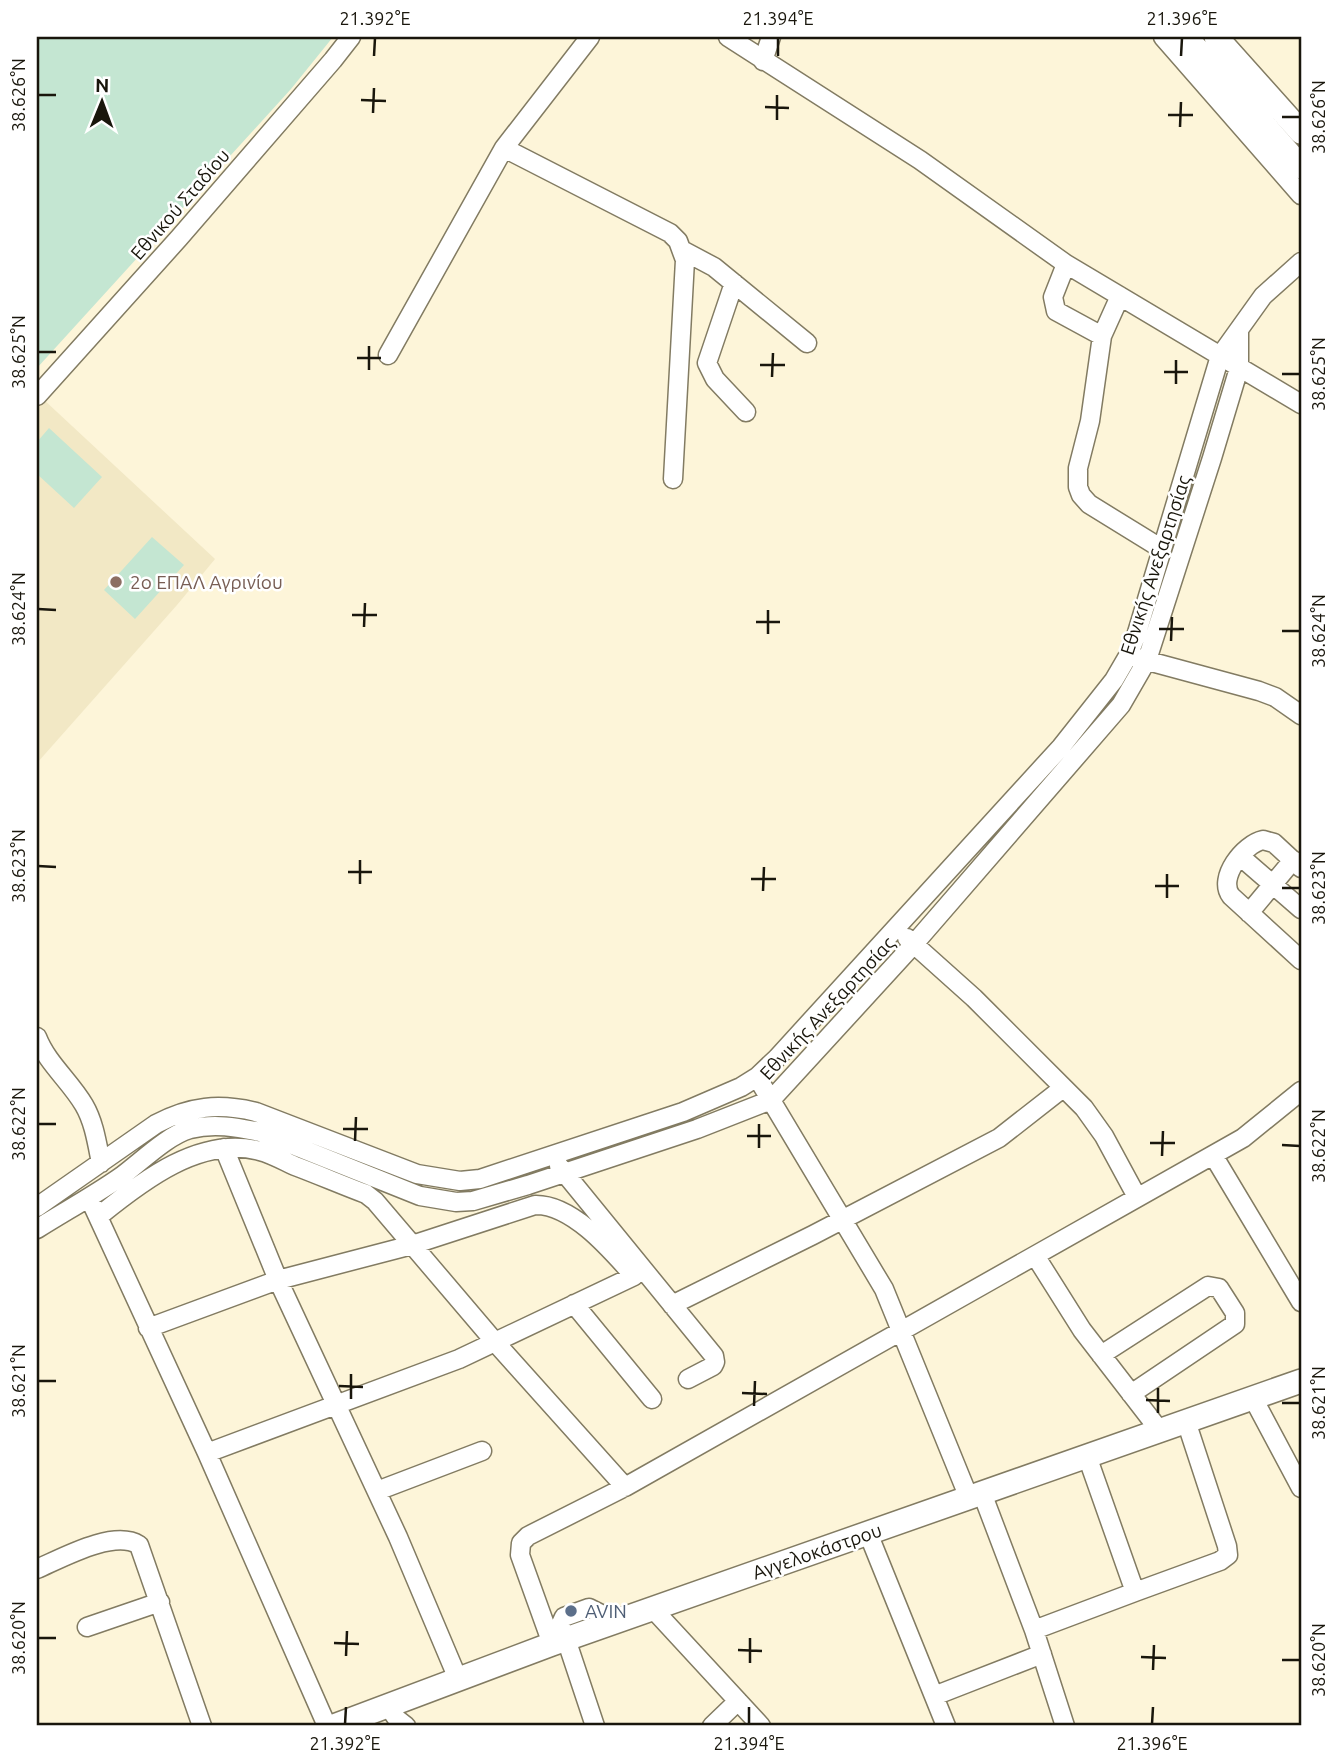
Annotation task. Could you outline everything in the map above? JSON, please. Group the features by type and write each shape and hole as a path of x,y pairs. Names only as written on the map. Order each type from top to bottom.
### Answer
{"main road":[{"path":"1186,37 1301,167"},
{"path":"1216,37 1301,132"},
{"name":"Αγγελοκάστρου","path":"334,1726 559,1638 653,1609 1301,1381"}],"street":[{"name":"Εθνικού Σταδίου","path":"37,396 179,238 351,37"},
{"path":"388,355 505,148 590,37"},
{"path":"728,37 920,160 1066,264 1301,404"},
{"path":"763,61 771,37"},
{"path":"1163,37 1301,195"},
{"path":"505,148 670,233 682,250 685,260 673,479"},
{"path":"682,250 703,259 807,343"},
{"name":"Εθνικής Ανεξαρτησίας","path":"37,1206 156,1124 195,1108 236,1107 256,1112 417,1174 460,1181 480,1179 683,1112 757,1077 896,930 1061,747 1114,680 1128,656 1220,356 1263,296 1301,262"},
{"path":"1066,264 1052,297 1056,311 1102,336"},
{"path":"734,283 707,363 708,370 715,379 746,412"},
{"path":"1120,296 1102,336 1090,421 1078,468 1078,487 1081,495 1090,504 1161,549"},
{"name":"Εθνικής Ανεξαρτησίας","path":"37,1229 88,1198 187,1130 232,1126 260,1132 420,1196 440,1200 473,1201 697,1129 771,1100 914,944 1121,705 1147,660 1212,458 1238,368 1239,332"},
{"path":"1128,656 1259,691 1275,697 1301,715"},
{"path":"1250,913 1272,886 1297,864 1274,843 1263,840 1252,844 1241,857 1227,875 1226,886 1231,896 1301,960"},
{"path":"1241,857 1301,917"},
{"path":"1272,886 1282,891 1301,909"},
{"path":"896,930 974,998 1063,1087 1096,1124 1136,1197"},
{"path":"37,1037 41,1048 84,1104 92,1121 101,1163"},
{"path":"757,1077 884,1289 1034,1630 1065,1726"},
{"path":"672,1305 999,1138 1063,1087"},
{"path":"595,1726 559,1638 520,1555 521,1543 1213,1155 1250,1133 1301,1091"},
{"path":"99,1216 160,1172 200,1154 224,1149 260,1151 366,1194 375,1201 495,1342 625,1487"},
{"path":"224,1149 278,1280 415,1575 458,1679"},
{"path":"1213,1155 1301,1302"},
{"path":"550,1156 715,1359 713,1366 688,1379"},
{"path":"75,1182 99,1216 327,1726"},
{"path":"148,1328 278,1280 412,1245 535,1205 555,1207 589,1231 634,1276 495,1342 336,1406 207,1453"},
{"path":"1036,1256 1082,1330 1160,1431"},
{"path":"1101,1355 1208,1286 1219,1287 1235,1313 1235,1324 1131,1394"},
{"path":"574,1304 652,1399"},
{"path":"1253,1398 1299,1481"},
{"path":"1034,1630 1220,1562 1227,1555 1227,1546 1186,1422"},
{"path":"377,1491 482,1451"},
{"path":"1087,1456 1135,1592"},
{"path":"868,1533 946,1726"},
{"path":"37,1569 94,1545 129,1540 141,1547 202,1726"},
{"path":"87,1627 160,1602"},
{"path":"559,1638 564,1617 589,1608 601,1614"},
{"path":"653,1609 761,1726"},
{"path":"934,1696 1042,1654"},
{"path":"712,1726 738,1702"},
{"path":"388,1706 406,1726"}],"shaded area":[{"name":"2ο ΕΠΑΛ Αγρινίου","path":"43,399 215,559 37,763 37,406"}],"green space":[{"path":"37,37 333,37 291,89 37,368"},
{"path":"49,428 102,477 74,508 37,474 37,442"},
{"path":"152,537 184,565 135,619 104,590"}],"place":[{"name":"2ο ΕΠΑΛ Αγρινίου","path":"116,582"},
{"name":"AVIN","path":"571,1611"}]}
